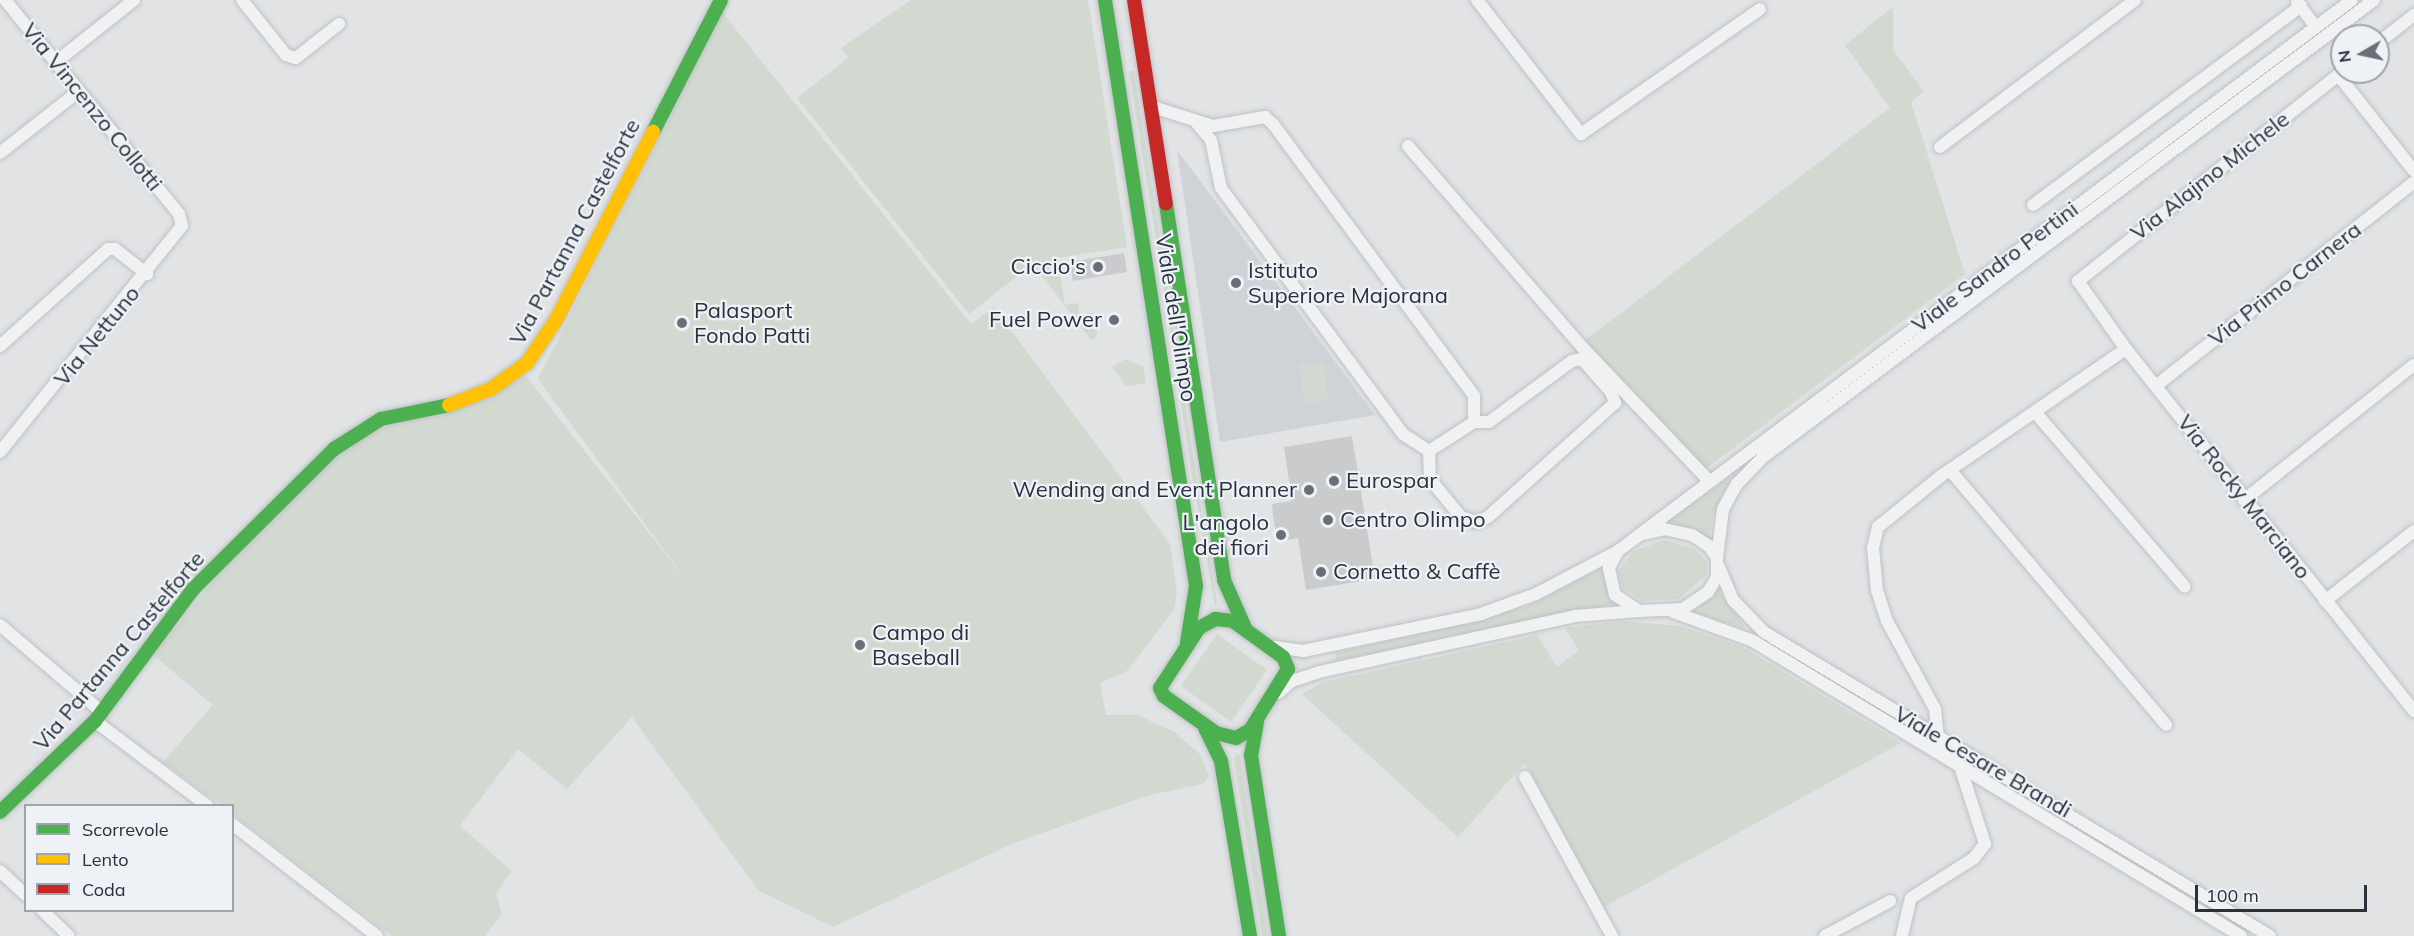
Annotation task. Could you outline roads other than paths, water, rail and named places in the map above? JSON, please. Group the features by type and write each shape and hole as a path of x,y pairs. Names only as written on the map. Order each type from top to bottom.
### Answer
{"street":[{"path":"56,63 134,0"},
{"path":"242,0 286,55 296,58 339,24"},
{"name":"Via Partanna Castelforte","path":"0,812 42,776 98,716 193,589 354,432 381,419 474,397 505,382 527,363 556,320 721,0"},
{"name":"Viale dell'Olimpo","path":"1105,0 1196,586 1187,643"},
{"name":"Viale dell'Olimpo","path":"1134,0 1224,580 1246,630"},
{"path":"1477,0 1581,134 1760,9"},
{"path":"1940,147 2135,0"},
{"name":"Viale Sandro Pertini","path":"1639,535 2352,0"},
{"name":"Viale Sandro Pertini","path":"1718,562 1723,509 1737,484 1763,457 2374,0"},
{"name":"Via Vincenzo Collotti","path":"4,3 179,214"},
{"path":"2033,205 2298,3 2316,27"},
{"path":"2390,34 2414,15"},
{"name":"Via Alajmo Michele","path":"2078,281 2330,81"},
{"path":"2348,84 2414,171"},
{"path":"0,153 79,91"},
{"path":"1150,106 1195,121 1237,125 1265,117 1273,124 1474,396 1474,422"},
{"path":"1195,121 1211,140 1221,188 1403,434 1429,451"},
{"path":"1408,146 1582,347 1709,481"},
{"name":"Via Primo Carnera","path":"2157,385 2414,182"},
{"name":"Via Nettuno","path":"0,452 147,274 180,230 179,214"},
{"path":"0,346 108,249 115,249 147,274"},
{"name":"Via Rocky Marciano","path":"2078,281 2126,349 2157,385 2244,500 2414,711"},
{"path":"1902,936 1911,898 1974,858 1984,844 1960,766 1938,737 1935,709 1887,621 1877,591 1873,548 1878,526 1950,470 2126,349"},
{"path":"1582,359 1611,392 1615,403 1488,517 1476,522 1461,517 1430,479 1429,451 1474,422 1489,422 1572,361 1582,359"},
{"path":"2244,500 2414,365"},
{"path":"2035,412 2185,587"},
{"path":"1950,470 2166,725"},
{"path":"1266,644 1303,651 1481,614 1536,594 1618,551 1639,535 1679,531 1701,539 1718,562 1708,592 1673,612 1639,611 1575,616 1318,672 1292,681 1272,698"},
{"path":"2325,601 2414,531"},
{"path":"1618,551 1609,568 1610,587 1639,611"},
{"name":"Viale Cesare Brandi","path":"1718,562 1733,600 1751,622 2270,936"},
{"name":"Viale Cesare Brandi","path":"1673,612 1753,641 2241,936"},
{"path":"1215,619 1233,621 1246,630 1283,657 1288,669 1272,698 1245,735 1224,738 1164,696 1160,688 1187,643 1204,622 1215,619"},
{"path":"0,625 98,716 206,804"},
{"path":"1260,715 1251,755 1279,936"},
{"path":"1200,722 1221,761 1250,936"},
{"path":"1525,777 1612,936"},
{"path":"234,826 377,936"},
{"path":"0,871 24,893"},
{"path":"1825,936 1890,901"},
{"path":"44,912 69,936"}],"place":[{"name":"Ciccio's","path":"1098,267"},
{"name":"Istituto Superiore Majorana","path":"1236,283"},
{"name":"Fuel Power","path":"1114,320"},
{"name":"Palasport Fondo Patti","path":"682,323"},
{"name":"Eurospar","path":"1334,481"},
{"name":"Wending and Event Planner","path":"1309,490"},
{"name":"Centro Olimpo","path":"1328,520"},
{"name":"L'angolo dei fiori","path":"1281,535"},
{"name":"Cornetto & Caffè","path":"1321,572"},
{"name":"Campo di Baseball","path":"860,645"}]}
